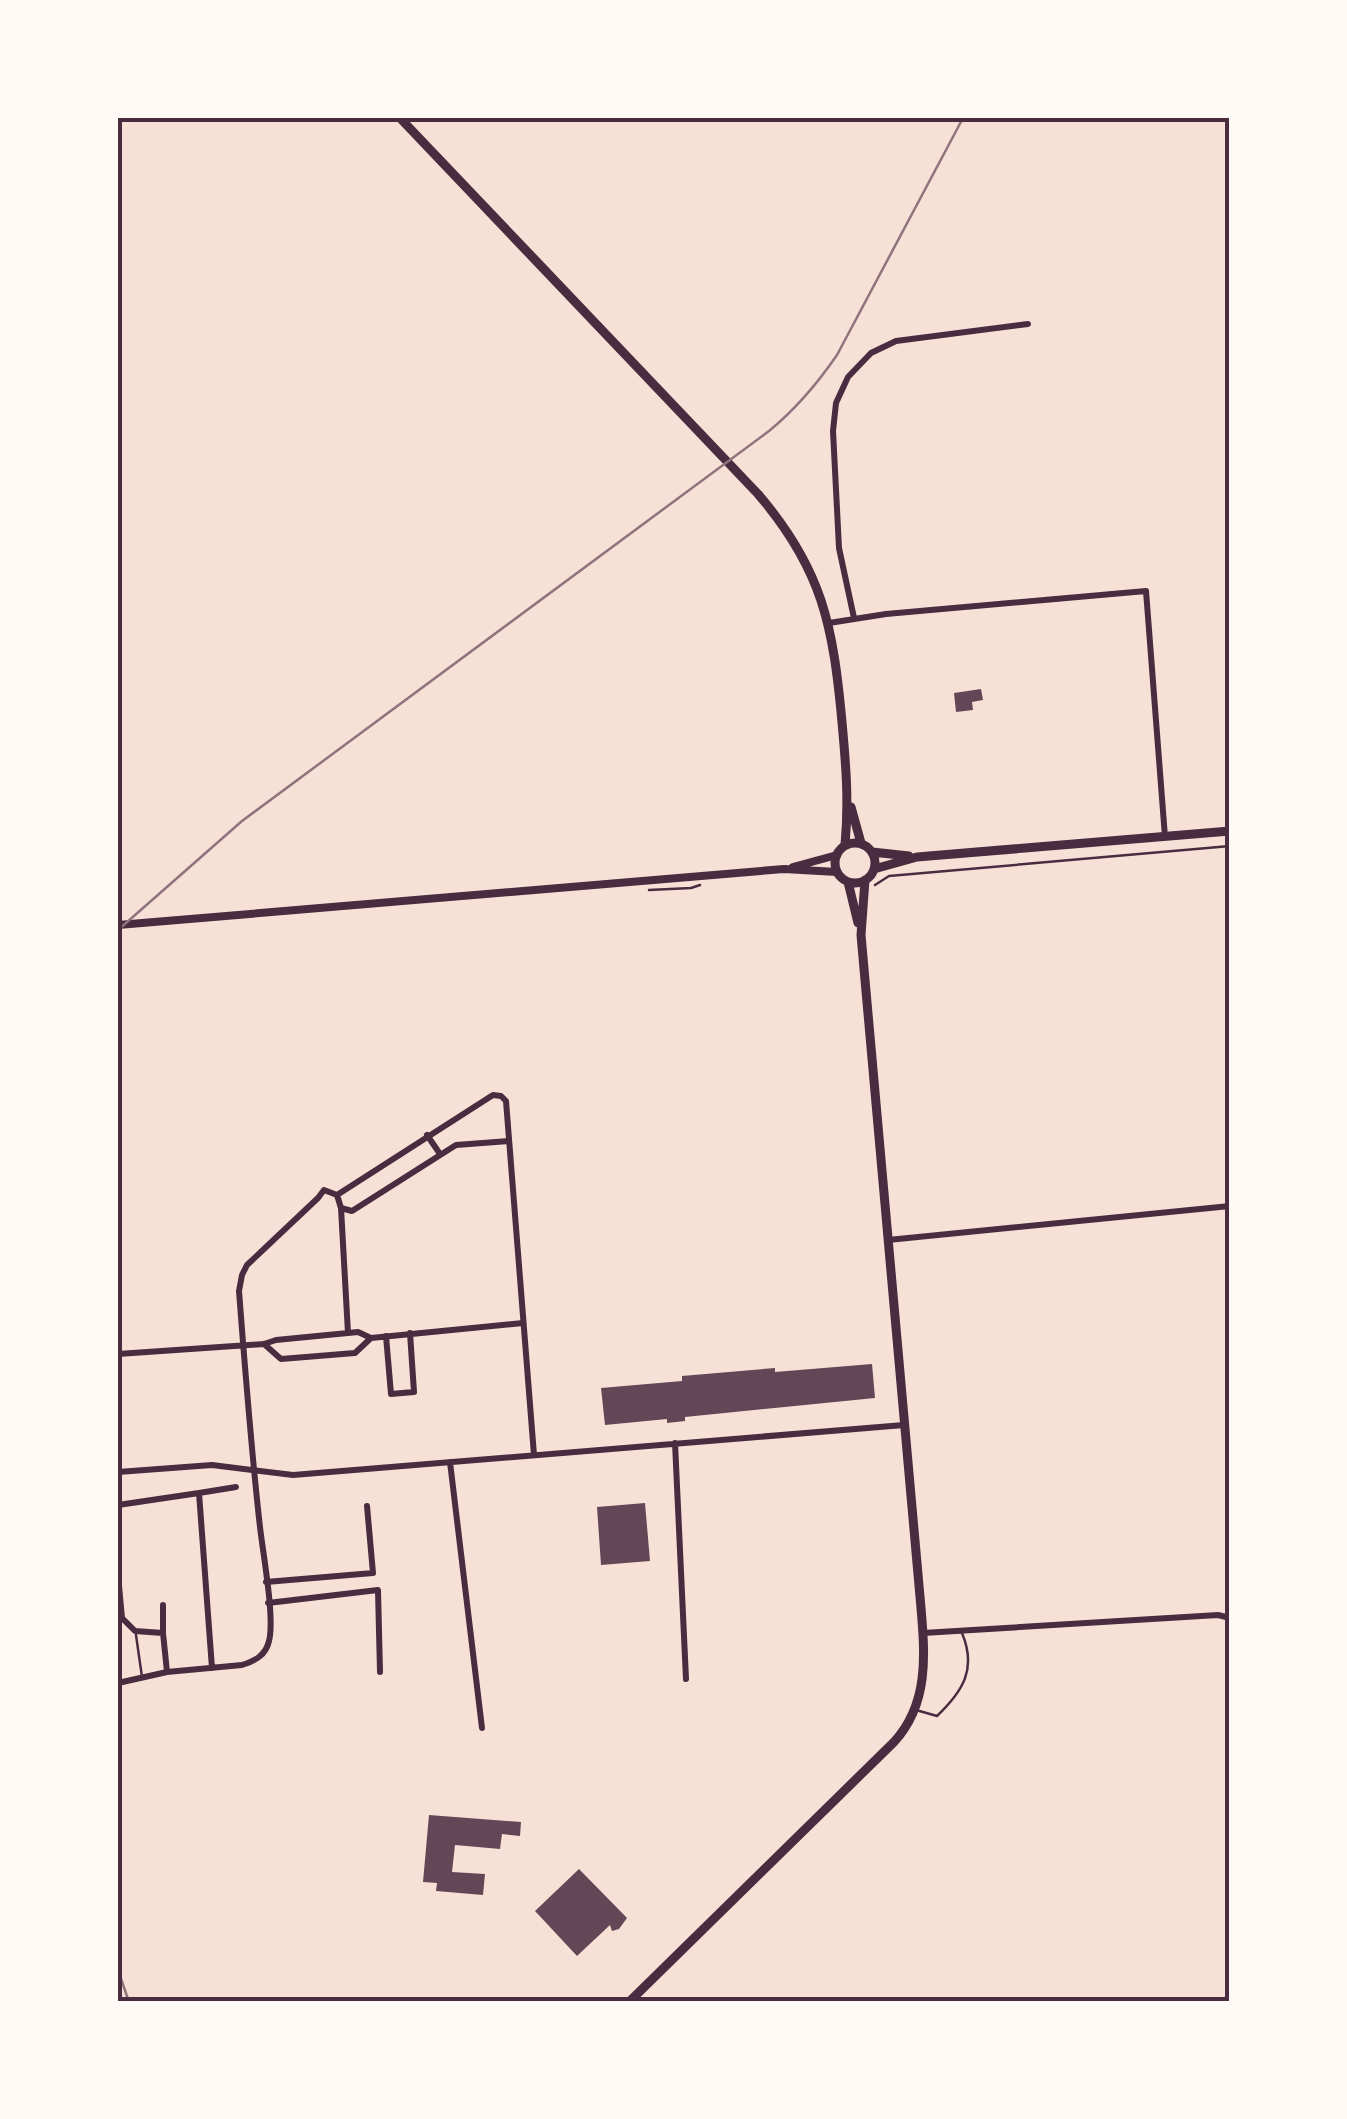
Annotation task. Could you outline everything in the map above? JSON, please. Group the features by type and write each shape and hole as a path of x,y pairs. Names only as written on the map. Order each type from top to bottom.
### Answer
{"main road":[{"path":"400,118 758,494 801,552 819,593 835,652 849,800 861,843 872,852 876,862 865,880 861,935"},
{"path":"629,2002 902,1734 915,1709 924,1675 924,1632 861,935 848,882 837,872 835,864 845,846 849,800"},
{"path":"872,852 917,857 1230,831"},
{"path":"845,846 861,843"},
{"path":"874,870 917,857"},
{"path":"848,882 865,880"}],"street":[{"path":"854,618 839,548 833,431 836,403 848,378 872,353 896,340 1028,324"},
{"path":"828,622 976,605 1146,592 1165,836"},
{"path":"784,869 837,855"},
{"path":"118,926 784,869 837,872"},
{"path":"336,1195 493,1095 506,1101 534,1455"},
{"path":"427,1135 440,1154"},
{"path":"341,1208 352,1211 456,1145 509,1140"},
{"path":"118,1683 167,1672 242,1666 264,1654 270,1634 268,1602 239,1290 248,1265 324,1190 336,1195 341,1208 348,1332"},
{"path":"888,1240 1230,1206"},
{"path":"118,1354 264,1344 348,1332 370,1338 523,1324"},
{"path":"386,1336 391,1394 414,1392 410,1333"},
{"path":"264,1344 281,1359 355,1353 370,1338"},
{"path":"118,1472 212,1465 292,1475 904,1424"},
{"path":"674,1443 686,1679"},
{"path":"450,1462 482,1728"},
{"path":"118,1506 236,1487"},
{"path":"199,1494 212,1668"},
{"path":"266,1582 372,1573 368,1506"},
{"path":"118,1574 122,1618 135,1631 163,1633"},
{"path":"268,1602 378,1590 380,1672"},
{"path":"163,1605 167,1672"},
{"path":"924,1632 1218,1615 1230,1618"},
{"path":"1223,2002 1230,1996"}],"lane":[{"path":"915,1709 937,1716 958,1693 968,1673 968,1650 960,1630"},
{"path":"135,1631 142,1678"}],"path":[{"path":"872,890 889,876 1230,846"}],"building":[{"path":"981,689 983,700 972,702 973,710 956,712 954,693"},
{"path":"872,1364 875,1398 685,1417 685,1421 667,1423 667,1419 605,1425 601,1388 682,1381 682,1376"},
{"path":"645,1503 650,1561 601,1565 597,1507"},
{"path":"429,1815 521,1822 520,1836 502,1834 500,1849 455,1845 452,1872 485,1874 483,1895 436,1891 437,1883 423,1882"},
{"path":"579,1869 627,1918 619,1929 612,1931 610,1925 577,1956 535,1911"}],"railway":[{"path":"118,930 242,821 788,414 837,355 963,118"},
{"path":"118,1970 129,2002"}]}
